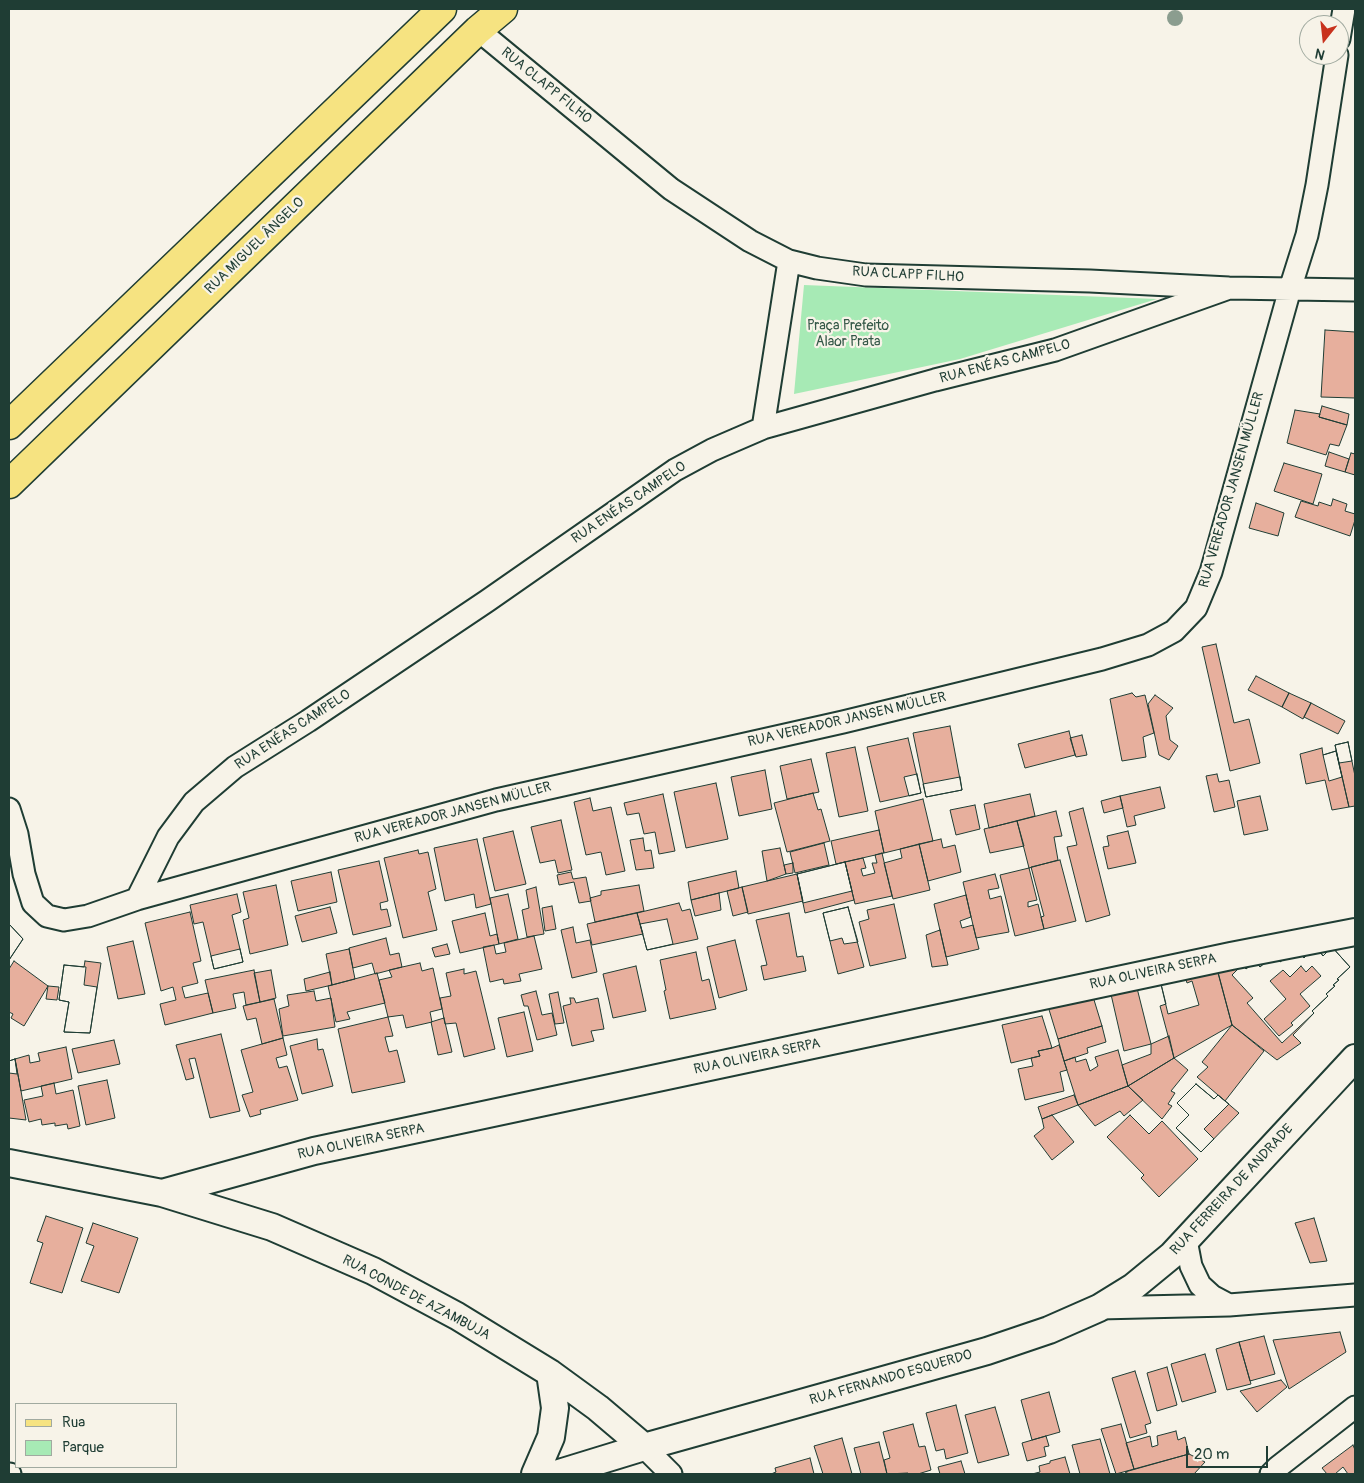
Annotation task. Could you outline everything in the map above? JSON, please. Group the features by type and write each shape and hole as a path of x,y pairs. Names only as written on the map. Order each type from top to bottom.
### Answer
{"main road":[{"path":"9,425 442,9"},
{"name":"RUA MIGUEL ÂNGELO","path":"9,484 478,30 503,9"}],"street":[{"name":"RUA CLAPP FILHO","path":"478,30 671,189 750,241 789,261 817,268 866,275 1090,281 1230,288 1355,290"},
{"name":"RUA VEREADOR JANSEN MÜLLER","path":"9,809 17,834 24,874 33,903 47,916 64,920 88,916 137,899 496,800 833,724 1102,659 1148,645 1174,632 1196,608 1211,572 1290,289 1307,235 1317,185 1335,65"},
{"path":"764,428 789,261"},
{"name":"RUA ENÉAS CAMPELO","path":"137,899 168,837 194,802 235,767 308,721 486,601 675,470 712,450 764,428 935,380 1055,350 1230,288"},
{"name":"RUA OLIVEIRA SERPA","path":"162,1194 314,1151 1231,956 1355,932"},
{"name":"RUA FERREIRA DE ANDRADE","path":"1098,1308 1133,1287 1172,1255 1355,1058"},
{"name":"RUA CONDE DE AZAMBUJA","path":"9,1163 162,1194 272,1227 373,1271 456,1316 550,1373 598,1408 644,1447 672,1474"},
{"path":"1186,1240 1191,1266 1200,1285 1212,1296 1229,1305"},
{"name":"RUA FERNANDO ESQUERDO","path":"556,1474 644,1447 987,1351 1049,1330 1098,1308 1229,1305 1355,1295"},
{"path":"536,1474 550,1437 555,1408 550,1373"},
{"path":"1270,1474 1355,1407"}],"green space":[{"name":"Praça Prefeito Alaor Prata","path":"804,285 1157,299 960,359 794,394"}],"building":[{"path":"1325,330 1355,332 1355,398 1321,397"},
{"path":"1322,406 1349,414 1347,425 1319,417"},
{"path":"1295,410 1320,414 1319,417 1347,425 1339,446 1330,444 1326,455 1287,443"},
{"path":"1329,452 1349,459 1345,472 1325,466"},
{"path":"1351,453 1355,454 1355,475 1345,472"},
{"path":"1284,463 1322,474 1313,504 1274,491"},
{"path":"1333,499 1347,504 1345,511 1355,514 1350,536 1295,517 1301,501 1318,506 1319,502 1331,506"},
{"path":"1256,503 1284,513 1278,536 1249,528"},
{"path":"1216,644 1234,723 1249,719 1260,763 1230,771 1202,647"},
{"path":"1256,676 1289,693 1282,707 1248,690"},
{"path":"1132,693 1136,697 1145,695 1154,733 1143,737 1146,757 1122,761 1110,699"},
{"path":"1289,693 1311,703 1303,719 1282,707"},
{"path":"1155,695 1173,708 1166,716 1170,740 1178,746 1169,760 1159,755 1148,704"},
{"path":"1311,703 1345,721 1338,734 1304,717"},
{"path":"950,726 962,790 926,797 913,733"},
{"path":"1069,731 1075,755 1025,768 1018,744"},
{"path":"1082,735 1087,755 1076,757 1070,738"},
{"path":"908,738 921,793 880,802 867,747"},
{"path":"1348,742 1352,761 1339,763 1335,745"},
{"path":"1348,742 1355,776 1355,806 1349,807 1335,745"},
{"path":"855,747 868,811 839,817 826,753"},
{"path":"1322,748 1323,755 1336,751 1349,807 1332,810 1325,780 1306,784 1300,754"},
{"path":"1336,751 1342,777 1329,781 1323,755"},
{"path":"811,759 819,792 787,799 780,766"},
{"path":"765,770 772,809 739,816 731,777"},
{"path":"917,774 921,793 909,796 904,777"},
{"path":"1217,774 1219,782 1229,780 1235,807 1214,812 1206,776"},
{"path":"960,777 962,790 926,797 923,784"},
{"path":"716,783 728,839 686,848 674,792"},
{"path":"1160,787 1165,808 1134,816 1136,825 1127,827 1120,796"},
{"path":"813,793 818,810 821,809 830,841 787,852 774,803"},
{"path":"663,794 675,851 659,854 655,832 644,834 639,813 627,815 624,803"},
{"path":"1030,794 1035,816 989,828 984,804"},
{"path":"1120,796 1123,808 1104,813 1101,801"},
{"path":"1260,796 1268,830 1244,835 1237,801"},
{"path":"590,798 593,811 611,807 625,871 606,875 601,852 586,855 574,802"},
{"path":"923,799 933,841 884,853 875,811"},
{"path":"975,805 980,829 956,835 950,810"},
{"path":"1083,808 1110,915 1086,922 1067,847 1077,845 1069,812"},
{"path":"1056,811 1062,836 1054,837 1058,860 1029,868 1017,821"},
{"path":"561,820 572,870 558,873 555,860 540,863 531,827"},
{"path":"1017,821 1024,846 990,853 984,829"},
{"path":"879,830 884,853 836,864 831,841"},
{"path":"513,831 526,884 495,891 483,838"},
{"path":"1128,831 1136,863 1108,869 1103,847 1109,846 1107,836"},
{"path":"643,838 645,851 651,850 654,868 636,870 630,840"},
{"path":"477,839 491,904 476,908 474,894 445,901 434,848"},
{"path":"941,839 943,848 955,845 961,872 928,881 919,844"},
{"path":"824,843 829,865 795,873 790,852"},
{"path":"919,844 930,890 893,899 884,863 902,858 900,849"},
{"path":"780,848 786,874 767,881 762,851"},
{"path":"418,850 419,854 428,852 436,889 428,892 437,930 403,938 384,858"},
{"path":"882,853 892,896 855,904 845,862 863,858 866,868 861,869 863,876 875,873 872,863 877,863 875,855"},
{"path":"1060,860 1076,921 1044,929 1041,917 1044,916 1031,867"},
{"path":"379,861 388,901 380,903 381,910 387,909 391,926 353,935 338,870"},
{"path":"845,862 852,891 803,903 797,874"},
{"path":"845,862 854,900 805,913 797,874"},
{"path":"793,863 793,873 786,874 784,865"},
{"path":"1029,868 1037,900 1028,902 1028,907 1038,904 1044,929 1015,936 1000,875"},
{"path":"736,871 739,888 691,900 688,882"},
{"path":"331,872 337,902 298,911 291,881"},
{"path":"571,872 573,879 586,877 591,901 579,903 574,882 559,885 557,875"},
{"path":"797,874 803,901 748,914 742,887"},
{"path":"995,874 999,888 988,890 990,899 1001,896 1009,932 976,938 963,882"},
{"path":"276,885 288,945 250,954 243,920 249,918 243,892"},
{"path":"639,885 644,911 595,922 590,898 601,895 601,891"},
{"path":"536,887 544,934 527,937 522,910 529,908 526,890"},
{"path":"742,887 748,912 733,916 727,891"},
{"path":"719,893 721,910 695,916 691,900"},
{"path":"237,894 241,912 232,915 243,962 214,969 203,922 194,924 190,905"},
{"path":"508,894 518,939 499,944 490,898"},
{"path":"966,895 971,917 960,921 962,928 973,925 979,949 946,957 934,904"},
{"path":"679,903 682,911 690,909 698,939 647,950 637,913"},
{"path":"894,904 906,958 870,966 859,922 869,919 867,910"},
{"path":"552,906 556,929 545,931 542,908"},
{"path":"330,907 337,933 302,942 295,916"},
{"path":"848,907 858,942 844,944 842,938 830,941 823,913"},
{"path":"848,907 864,967 838,974 823,913"},
{"path":"190,912 201,961 193,963 198,983 182,987 185,998 208,993 213,1013 165,1025 160,1004 176,1000 173,987 161,991 145,923"},
{"path":"485,913 490,936 497,934 499,944 460,953 452,921"},
{"path":"637,913 643,934 592,945 587,924"},
{"path":"789,913 797,957 803,956 806,971 764,980 761,966 767,965 756,920"},
{"path":"667,919 673,944 647,950 640,924"},
{"path":"9,924 23,939 9,960"},
{"path":"9,924 23,939 9,960"},
{"path":"573,927 576,943 590,940 597,972 572,978 561,930"},
{"path":"940,930 948,965 932,967 926,935"},
{"path":"534,936 542,969 519,974 521,981 504,984 503,979 490,982 483,947 494,945 496,954 506,952 504,943"},
{"path":"386,938 390,955 399,953 402,967 375,974 372,963 353,968 349,948"},
{"path":"735,940 747,990 719,998 707,947"},
{"path":"133,941 145,994 118,999 107,947"},
{"path":"447,944 450,954 435,957 432,948"},
{"path":"1332,947 1350,967 1337,979 1339,980 1333,985 1335,986 1326,994 1328,996 1312,1011 1314,1013 1293,1035 1301,1043 1277,1060 1232,1025 1218,972 1242,965 1246,969 1255,961 1260,967 1269,959 1272,962 1277,958 1280,962 1286,957 1289,960 1298,951 1304,958 1311,951 1318,949 1323,956"},
{"path":"1332,947 1350,967 1337,979 1339,980 1333,985 1335,986 1326,994 1328,996 1312,1011 1314,1013 1282,1043 1247,1003 1253,998 1232,975 1242,965 1246,969 1255,961 1260,967 1269,959 1272,962 1277,958 1280,962 1286,957 1289,960 1298,951 1304,958 1311,951 1318,949 1323,956"},
{"path":"240,949 243,962 214,969 211,956"},
{"path":"349,949 355,979 332,985 326,954"},
{"path":"696,952 702,981 709,979 716,1009 670,1019 660,960"},
{"path":"14,961 48,986 24,1026 11,1018 13,1014 9,1012 9,969"},
{"path":"85,961 101,963 90,1033 64,1032 69,1002 59,1000 64,965 84,967"},
{"path":"1215,962 1232,1025 1174,1058 1160,1006 1166,1004 1160,980"},
{"path":"420,963 422,971 433,968 442,1009 430,1012 432,1022 406,1028 403,1015 388,1017 379,980 392,977 389,970"},
{"path":"64,965 86,967 84,985 97,987 90,1033 64,1032 69,1002 59,1000"},
{"path":"636,966 646,1011 613,1018 603,974"},
{"path":"1301,966 1306,972 1312,966 1321,976 1300,994 1310,1006 1291,1023 1293,1025 1279,1036 1264,1019 1286,999 1270,981 1283,970 1290,977"},
{"path":"464,969 464,974 476,971 495,1049 464,1057 456,1023 445,1024 440,998 451,996 446,973"},
{"path":"254,970 260,1002 246,1005 244,992 233,994 236,1008 213,1013 205,980"},
{"path":"271,970 276,998 260,1002 254,973"},
{"path":"330,972 332,985 306,991 304,979"},
{"path":"377,973 385,1003 347,1012 350,1019 336,1022 328,986"},
{"path":"1184,973 1187,983 1192,981 1199,1005 1168,1014 1160,980"},
{"path":"48,986 59,987 57,1000 46,999"},
{"path":"1137,988 1151,1044 1124,1051 1110,990"},
{"path":"1091,990 1102,1026 1058,1039 1047,1003"},
{"path":"314,991 316,1001 331,998 335,1027 283,1036 279,1009 289,1006 287,995"},
{"path":"536,991 542,1015 552,1013 557,1035 537,1040 528,1006 524,1006 521,995"},
{"path":"558,992 564,1023 555,1024 549,994"},
{"path":"570,998 574,998 576,1003 598,998 604,1029 591,1031 594,1041 572,1046 563,1006 571,1004"},
{"path":"274,999 283,1038 262,1044 256,1018 247,1020 243,1006"},
{"path":"524,1012 533,1051 507,1057 498,1018"},
{"path":"1042,1016 1052,1048 1038,1051 1040,1056 1011,1063 1002,1025"},
{"path":"388,1017 393,1036 385,1037 389,1052 397,1050 405,1082 352,1093 338,1029"},
{"path":"444,1018 452,1052 438,1055 431,1022"},
{"path":"1232,1025 1264,1051 1225,1101 1197,1077 1208,1067 1202,1062"},
{"path":"1102,1026 1106,1042 1087,1048 1088,1053 1064,1061 1058,1039"},
{"path":"221,1034 240,1111 210,1118 195,1058 189,1059 194,1078 186,1080 176,1045"},
{"path":"1169,1036 1174,1058 1128,1086 1122,1065 1151,1054 1151,1044"},
{"path":"283,1038 287,1055 276,1058 279,1068 287,1066 298,1100 260,1110 261,1114 250,1117 242,1095 253,1092 241,1050"},
{"path":"317,1039 318,1050 323,1049 333,1086 302,1094 290,1046"},
{"path":"114,1040 120,1064 78,1073 72,1049"},
{"path":"1059,1045 1067,1070 1060,1072 1064,1091 1025,1100 1018,1069 1033,1066 1031,1058 1040,1056 1038,1051"},
{"path":"66,1047 72,1079 21,1091 15,1059 29,1055 30,1063 40,1061 38,1053"},
{"path":"1118,1050 1128,1086 1078,1105 1064,1061 1075,1057 1076,1062 1086,1059 1090,1071 1098,1066 1095,1057"},
{"path":"1174,1058 1188,1070 1171,1091 1175,1093 1168,1104 1172,1106 1162,1119 1128,1086"},
{"path":"15,1059 17,1074 9,1073 9,1061"},
{"path":"15,1059 26,1120 9,1118 9,1061"},
{"path":"107,1080 115,1118 86,1125 78,1086"},
{"path":"54,1083 56,1094 73,1090 80,1126 68,1129 67,1124 55,1126 55,1123 42,1125 41,1119 29,1122 24,1100 43,1096 41,1086"},
{"path":"1196,1084 1214,1099 1218,1095 1229,1104 1204,1129 1214,1139 1201,1152 1176,1128 1189,1115 1177,1103"},
{"path":"1196,1084 1214,1099 1218,1095 1239,1113 1201,1152 1176,1128 1189,1115 1177,1103"},
{"path":"1128,1086 1143,1100 1124,1116 1120,1111 1095,1126 1078,1105"},
{"path":"1074,1095 1078,1105 1042,1119 1038,1107"},
{"path":"1052,1115 1074,1142 1052,1160 1034,1136 1044,1128 1042,1119"},
{"path":"1130,1115 1149,1134 1162,1121 1198,1159 1159,1197 1141,1178 1144,1175 1107,1137"},
{"path":"46,1216 83,1228 62,1293 30,1283 43,1243 37,1241"},
{"path":"1314,1218 1327,1261 1310,1263 1295,1223"},
{"path":"93,1223 138,1238 119,1293 81,1281 94,1246 86,1243"},
{"path":"1340,1332 1346,1352 1289,1389 1273,1340"},
{"path":"1264,1336 1275,1374 1250,1381 1239,1342"},
{"path":"1239,1342 1251,1384 1227,1390 1216,1349"},
{"path":"1205,1354 1216,1392 1182,1402 1171,1364"},
{"path":"1167,1367 1177,1405 1157,1411 1147,1373"},
{"path":"1135,1371 1151,1423 1145,1425 1147,1433 1130,1438 1112,1378"},
{"path":"1281,1380 1287,1387 1257,1412 1240,1391"},
{"path":"1049,1392 1060,1432 1032,1440 1021,1400"},
{"path":"956,1405 968,1453 946,1459 944,1449 936,1451 926,1413"},
{"path":"995,1407 1009,1455 978,1463 965,1415"},
{"path":"913,1424 919,1447 925,1446 931,1470 918,1474 887,1474 884,1460 890,1458 883,1432"},
{"path":"1121,1424 1134,1469 1116,1474 1101,1429"},
{"path":"1176,1431 1178,1440 1185,1437 1189,1454 1134,1469 1126,1443 1150,1436 1152,1447 1158,1445 1157,1436"},
{"path":"1046,1436 1049,1446 1044,1447 1046,1456 1027,1461 1022,1443"},
{"path":"842,1438 852,1474 823,1474 814,1446"},
{"path":"1100,1439 1110,1474 1080,1474 1072,1445"},
{"path":"879,1442 887,1474 861,1474 854,1448"},
{"path":"1353,1445 1355,1450 1355,1474 1348,1474 1343,1467 1335,1474 1327,1474 1322,1468"},
{"path":"1189,1454 1205,1462 1194,1474 1129,1474 1125,1472"},
{"path":"1065,1457 1070,1474 1032,1474 1040,1472 1039,1466"},
{"path":"810,1458 814,1474 771,1474 776,1472 775,1468"},
{"path":"961,1461 965,1474 940,1474 938,1467"}]}
